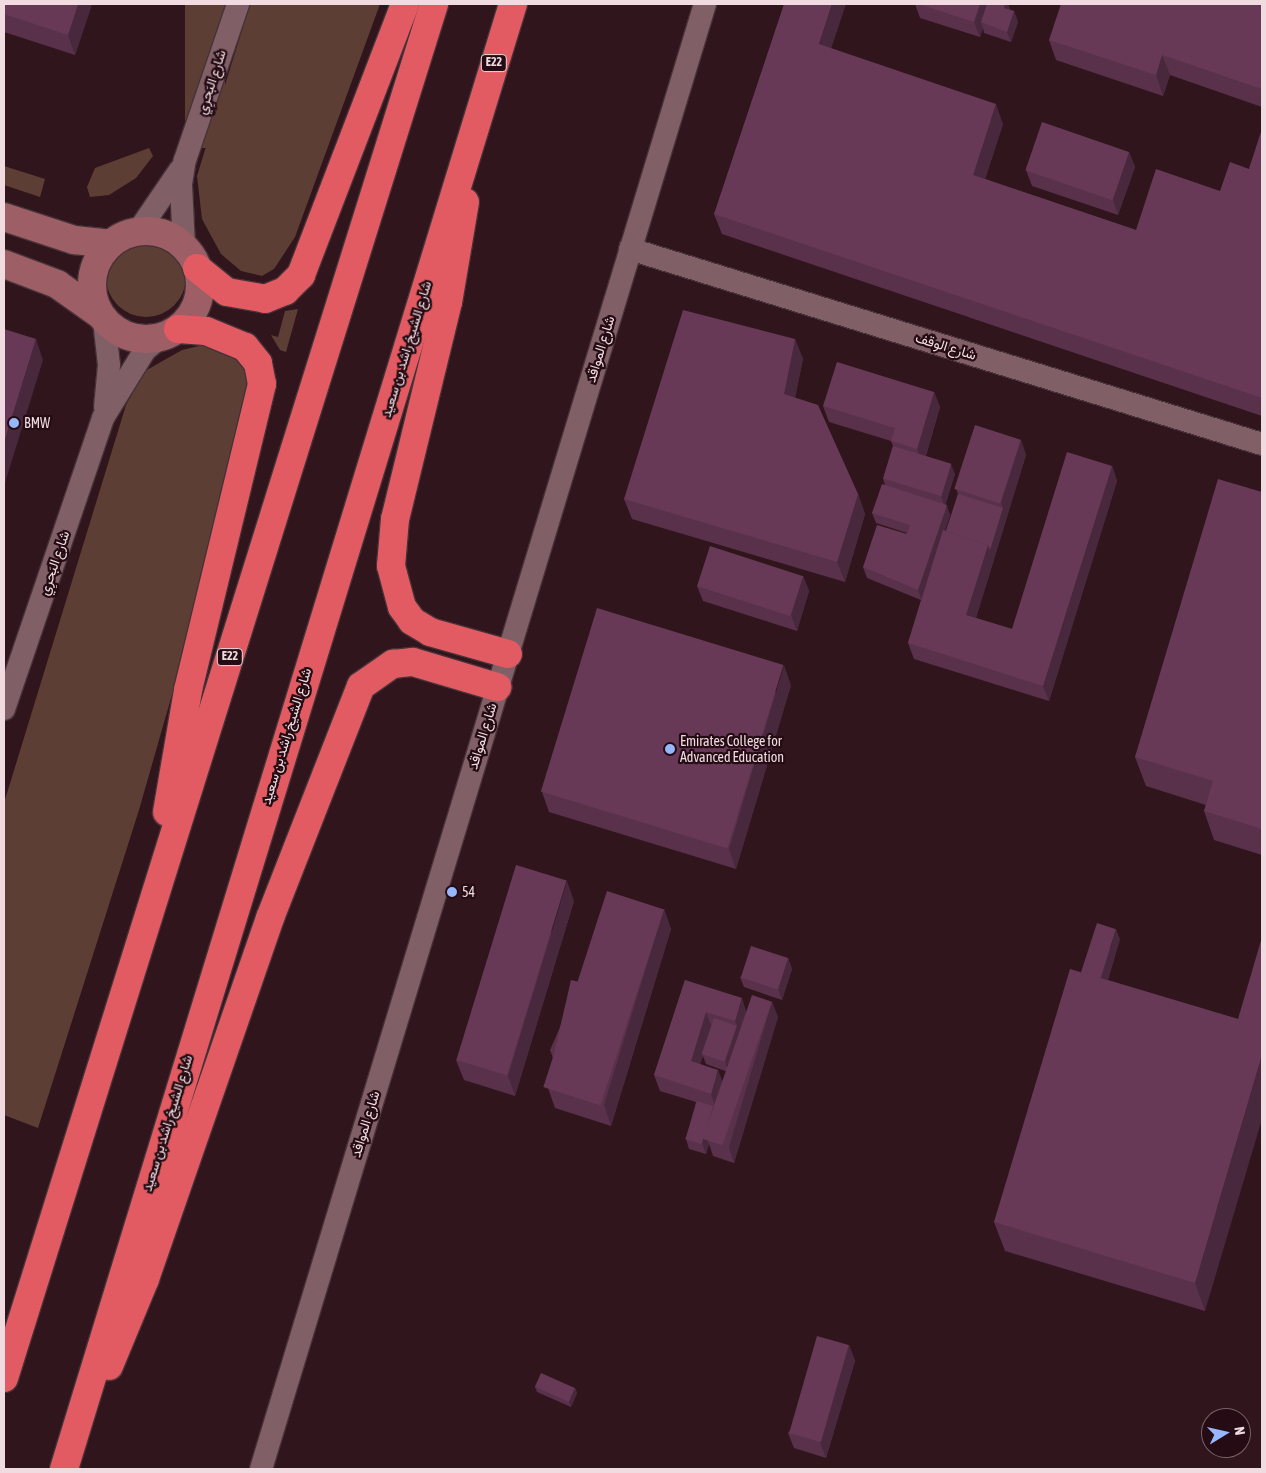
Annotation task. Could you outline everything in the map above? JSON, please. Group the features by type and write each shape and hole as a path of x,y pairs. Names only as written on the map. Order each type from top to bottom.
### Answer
{"highway":[{"path":"190,257 227,292 245,298 276,296 297,279 405,4"},
{"name":"E22","path":"4,1378 434,4"},
{"name":"شارع الشيخ راشد بن سعيد","path":"64,1469 513,4"},
{"path":"476,122 448,302 395,518 390,566 402,607 412,621 430,632 508,654"},
{"path":"149,918 188,690 262,384 258,363 245,347 206,331 169,334"},
{"path":"76,1426 126,1329 146,1279 270,918 361,686 393,664 413,662 497,688"},
{"path":"4,1348 25,1309"}],"main road":[{"path":"4,217 74,240 110,244"},
{"path":"4,264 57,284 101,317 120,334 140,340 169,334 198,302 190,257 171,236 139,230 110,244 100,255 91,284 101,317"}],"street":[{"name":"شارع البَحرِي","path":"190,257 181,184 185,160 238,4"},
{"name":"شارع المواقد","path":"261,1469 705,4"},
{"name":"شارع البَحرِي","path":"139,230 185,160"},
{"name":"شارع الوقف","path":"630,249 1262,444"},
{"name":"شارع البَحرِي","path":"101,317 108,365 103,418"},
{"name":"شارع البَحرِي","path":"4,709 103,418 145,350 169,334"}],"shaded area":[{"path":"185,4 225,4 225,148 185,148"},
{"path":"250,4 380,4 295,237 274,269 262,276 241,271 221,254 202,219 197,176"},
{"path":"149,148 153,156 136,178 109,195 90,197 87,187 95,168"},
{"path":"4,166 45,179 40,197 4,185"},
{"path":"146,237 161,240 174,249 183,262 186,277 183,292 174,305 161,314 146,317 131,314 118,305 109,292 106,277 109,262 118,249 131,240"},
{"path":"298,309 286,352 280,350 271,335 278,337 285,311"},
{"path":"216,342 243,358 247,385 185,649 139,810 38,1128 4,1115 4,803 126,405 145,371 182,350"}],"building":[{"path":"4,4 78,4 68,35 4,14"},
{"path":"784,4 832,4 819,44 996,104 973,175 1136,230 1156,169 1220,191 1230,162 1249,169 1262,129 1262,398 714,214"},
{"path":"919,4 980,4 974,22"},
{"path":"987,4 1005,4 1004,8 1014,11 1007,32 981,22"},
{"path":"1061,4 1262,4 1262,89 1162,55 1156,75 1049,40"},
{"path":"1042,122 1129,152 1112,200 1025,170"},
{"path":"683,310 795,339 784,394 818,405 858,494 837,562 624,499"},
{"path":"4,329 36,339 4,443"},
{"path":"837,362 934,392 917,449 891,441 895,428 823,406"},
{"path":"975,425 1021,440 1000,504 954,489"},
{"path":"893,446 951,464 941,496 883,479"},
{"path":"1067,452 1112,466 1043,686 908,643 943,530 988,545 966,615 1012,629"},
{"path":"1218,479 1262,492 1262,829 1204,811 1213,781 1135,757"},
{"path":"882,484 947,505 918,590 863,567 877,525 907,534 910,525 872,513"},
{"path":"958,494 1003,508 990,550 988,545 946,531"},
{"path":"710,546 803,576 790,616 697,586"},
{"name":"Emirates College for Advanced Education","path":"597,608 783,665 727,849 541,792"},
{"path":"516,865 567,880 507,1076 456,1060"},
{"path":"607,891 664,910 600,1105 543,1087"},
{"path":"1097,923 1116,929 1100,979 1081,972"},
{"path":"1262,937 1262,1055 1195,1283 994,1222 1070,969 1238,1019"},
{"path":"751,946 788,958 778,989 741,977"},
{"path":"571,980 580,982 563,1053 555,1051"},
{"path":"685,980 742,998 735,1021 706,1012 691,1061 718,1070 711,1094 654,1075"},
{"path":"752,995 772,1002 722,1146 703,1139"},
{"path":"714,1018 737,1026 724,1062 702,1054"},
{"path":"697,1101 713,1106 702,1144 685,1139"},
{"path":"817,1336 849,1345 821,1442 789,1433"},
{"path":"541,1373 575,1388 569,1402 535,1387"}],"place":[{"name":"BMW","path":"14,423"},
{"name":"Emirates College for Advanced Education","path":"670,749"},
{"name":"54","path":"452,892"}]}
